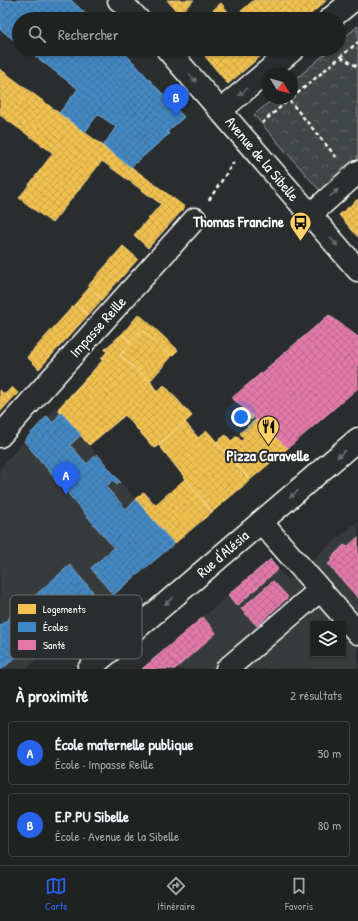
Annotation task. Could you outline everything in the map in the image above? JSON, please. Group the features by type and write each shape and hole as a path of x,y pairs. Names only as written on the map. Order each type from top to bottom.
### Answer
{"street":[{"path":"119,0 131,12"},
{"path":"338,12 353,0"},
{"name":"Avenue de la Sibelle","path":"173,56 358,270"},
{"path":"221,110 286,56"},
{"path":"310,214 350,168"},
{"name":"Impasse Reille","path":"0,436 201,212"},
{"name":"Rue d'Alésia","path":"142,624 358,439"},
{"path":"261,522 358,633"},
{"path":"227,669 320,590"},
{"name":"Rue d'Alésia","path":"89,669 101,659"}],"path":[{"path":"346,53 358,42"},
{"path":"298,93 341,57 358,67"},
{"path":"256,128 285,104"},
{"path":"295,104 350,168"},
{"path":"201,212 236,160"}],"shaded area":[{"path":"56,407 174,544 114,595 10,595 10,659 38,659 26,669 0,669 0,468"},
{"path":"358,521 358,669 142,669 271,559 271,561 288,580"}],"green space":[{"path":"358,26 358,160 321,192 254,115 267,104 298,104 298,77 323,56 346,56 346,36"}],"building: Logements":[{"path":"167,0 194,0 181,12 177,12"},
{"path":"254,0 327,0 313,12 240,12"},
{"path":"221,3 228,12 211,12"},
{"path":"205,56 261,56 228,84"},
{"path":"0,69 185,207 148,248 134,235 161,204 102,161 52,223 19,198 53,153 0,115"},
{"path":"358,199 358,237 339,215"},
{"path":"123,246 138,259 102,299 88,286"},
{"path":"89,288 102,299 88,315 75,304"},
{"path":"75,304 88,315 39,369 27,357"},
{"path":"139,314 178,350 172,356 142,330 131,342 122,334"},
{"path":"142,330 172,356 150,381 120,355"},
{"path":"122,334 131,342 120,355 150,381 157,392 164,385 192,416 185,422 198,438 207,431 250,480 212,512 159,445 154,448 125,415 89,445 58,409 103,360 101,359 107,352 105,349"},
{"path":"122,334 131,342 120,355 150,381 157,392 164,385 192,416 154,448 125,415 89,445 58,409 103,360 101,359 107,352 105,349"},
{"path":"12,387 18,393 11,400 5,394"},
{"path":"0,390 11,400 0,412"},
{"path":"244,408 254,417 251,420 240,411"},
{"path":"256,419 288,448 250,480 216,442 226,435 231,441 237,436 241,441 244,439 240,433"},
{"path":"185,422 198,438 207,431 250,480 212,512 159,445"},
{"path":"185,479 212,512 174,544 135,499 144,492 155,505"}],"building: Écoles":[{"path":"0,0 71,0 84,12 12,12 12,38 0,29"},
{"path":"35,56 127,56 184,117 167,132 169,134 131,167 103,146 116,127 98,114 85,132 59,113 78,89"},
{"path":"61,412 81,435 70,445 87,464 97,454 120,482 117,485 113,480 106,487 126,509 136,500 174,544 113,595 91,568 114,548 24,441 47,416 53,423"},
{"path":"70,565 93,592 89,595 36,595"},
{"path":"10,617 10,659 14,659 2,669 0,669 0,626"}],"building: Santé":[{"path":"329,315 358,337 358,388 288,448 232,398"},
{"path":"358,537 358,598 328,564 333,560 331,558 344,545 347,547"},
{"path":"271,559 278,569 237,606 228,595"},
{"path":"273,581 288,597 257,626 241,609"},
{"path":"203,617 216,633 175,669 142,669"}],"place":[{"name":"E.P.PU Sibelle","path":"176,117"},
{"name":"Thomas Francine","path":"300,242"},
{"name":"Pizza Caravelle","path":"268,446"},
{"name":"École maternelle publique","path":"66,495"}]}
